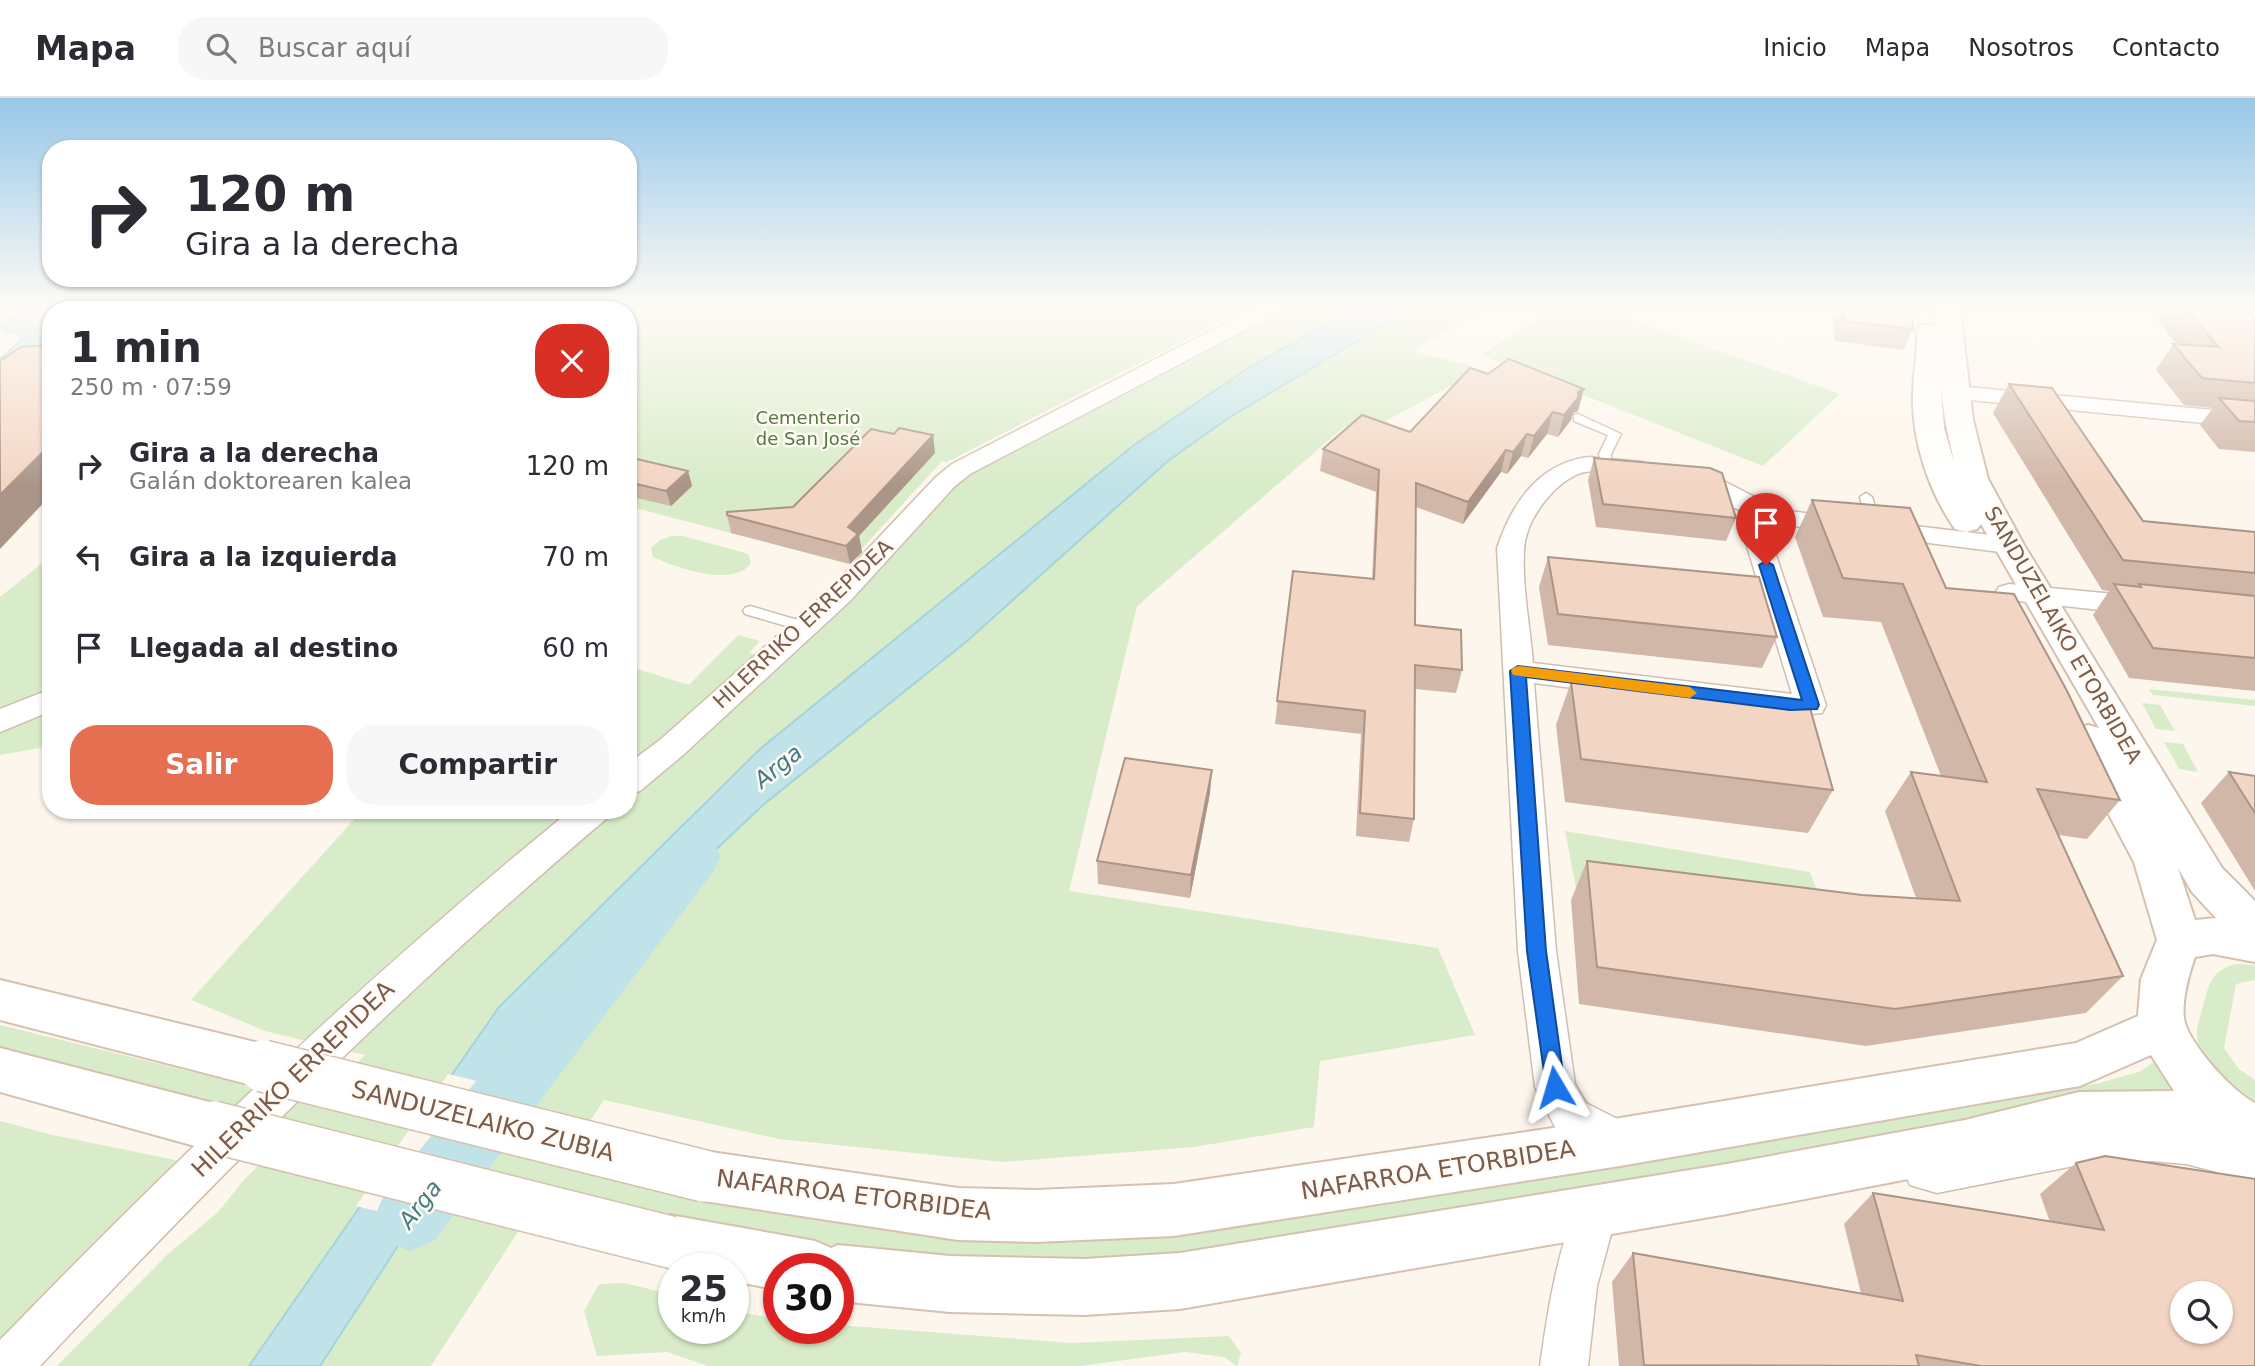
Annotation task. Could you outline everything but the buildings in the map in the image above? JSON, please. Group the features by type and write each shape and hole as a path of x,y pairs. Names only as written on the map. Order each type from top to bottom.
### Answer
{"main road":[{"name":"SANDUZELAIKO ETORBIDEA","path":"1930,367 1927,396 1938,459 1955,502 1992,543 2207,880 2255,930"},
{"name":"SANDUZELAIKO ETORBIDEA","path":"1954,367 1959,420 1992,543"},
{"name":"SANDUZELAIKO ETORBIDEA","path":"2024,594 2155,862 2179,940"},
{"path":"2249,1134 2187,1071 2161,1028 2164,979 2179,940 2213,936 2255,943"},
{"name":"SANDUZELAIKO ZUBIA","path":"0,1000 704,1175"},
{"name":"NAFARROA ETORBIDEA","path":"704,1175 958,1214 1036,1216 1174,1210 1620,1142 2080,1064 2161,1028"},
{"path":"0,1070 213,1127 670,1242 763,1259"},
{"path":"854,1275 950,1284 1084,1287 1180,1281 1595,1212 1965,1144 2079,1115 2249,1134"}],"street":[{"name":"HILERRIKO ERREPIDEA","path":"637,775 672,747 803,625 840,595 945,482 961,469 1159,367"},
{"path":"1957,393 2255,421"},
{"path":"1620,1142 1571,1116 1555,1087 1537,951 1510,548 1517,526 1531,503 1554,479 1568,469 1584,464 1606,464 1661,470 1714,483 1760,512 1800,521 1838,523 1992,543"},
{"path":"1518,671 1776,704 1811,705 1759,543 1757,526 1760,512"},
{"path":"2024,594 2174,609"},
{"path":"0,721 42,703"},
{"name":"HILERRIKO ERREPIDEA","path":"8,1366 147,1219 357,1016 496,889 583,819"},
{"path":"1564,1366 1574,1286 1595,1212"}],"lane":[{"path":"1578,418 1615,434 1605,454 1606,464"},
{"path":"1866,497 1875,528"},
{"path":"750,611 803,625"}],"green space":[{"name":"Cementerio de San José","path":"637,367 1132,367 947,462 942,461 848,564 637,508"},
{"path":"1169,367 1250,367 1134,445 760,749 498,1007 415,1127 466,1140 559,998 763,805 966,642 1168,461 1230,417 1314,367 1473,367 1503,379 1466,378 1363,433 1344,427 1137,606 1069,891 1438,948 1475,1035 1320,1061 1314,1127 1194,1147 1002,1162 779,1139 604,1100 562,1163 787,1213 1614,1165 2100,1083 2141,1071 2166,1053 2210,1109 1392,1229 1069,1267 815,1250 547,1187 431,1366 320,1366 450,1166 397,1154 249,1366 57,1366 167,1255 219,1211 243,1181 294,1129 0,1052 0,1025 319,1103 365,1055 265,1031 191,1000 354,819 637,819 637,669 689,685 738,635 760,641 749,653 754,655 728,679 749,694 808,636 860,591 962,475"},
{"path":"1513,367 1765,367 1840,394 1763,466"},
{"path":"683,536 742,552 749,555 751,563 743,570 719,575 704,574 653,557 651,548 660,540"},
{"path":"42,563 42,748 0,755 0,597"},
{"path":"2149,689 2255,700 2255,706 2153,695"},
{"path":"2142,703 2160,705 2175,731 2156,729"},
{"path":"2164,742 2183,744 2198,772 2179,769"},
{"path":"1565,831 1810,872 1829,923 1576,888"},
{"path":"2235,964 2255,965 2255,980 2236,984 2224,1048 2239,1069 2255,1080 2255,1100 2235,1089 2216,1073 2201,1053 2198,1042 2198,1023 2211,981 2218,972"},
{"path":"0,1121 53,1135 185,1162 0,1349"},
{"path":"624,1283 658,1291 658,1344 749,1344 749,1314 763,1316 763,1344 854,1344 854,1326 1072,1343 1229,1336 1241,1353 1237,1366 1224,1357 1185,1352 1080,1366 708,1366 667,1352 597,1356 584,1311 599,1284"}],"water":[{"path":"1250,367 1314,367 1230,417 1168,461 966,642 763,805 559,998 320,1366 249,1366 499,1007 760,749 1134,445"}],"pier":[{"path":"448,1074 505,1088 418,1221 356,1206"}],"waterway":[{"name":"Arga","path":"410,1216 693,857"}],"slow traffic":[{"path":"1519,671 1690,693"}],"route":[{"path":"1555,1087 1537,951 1518,671 1790,705 1811,705 1766,565"}]}
